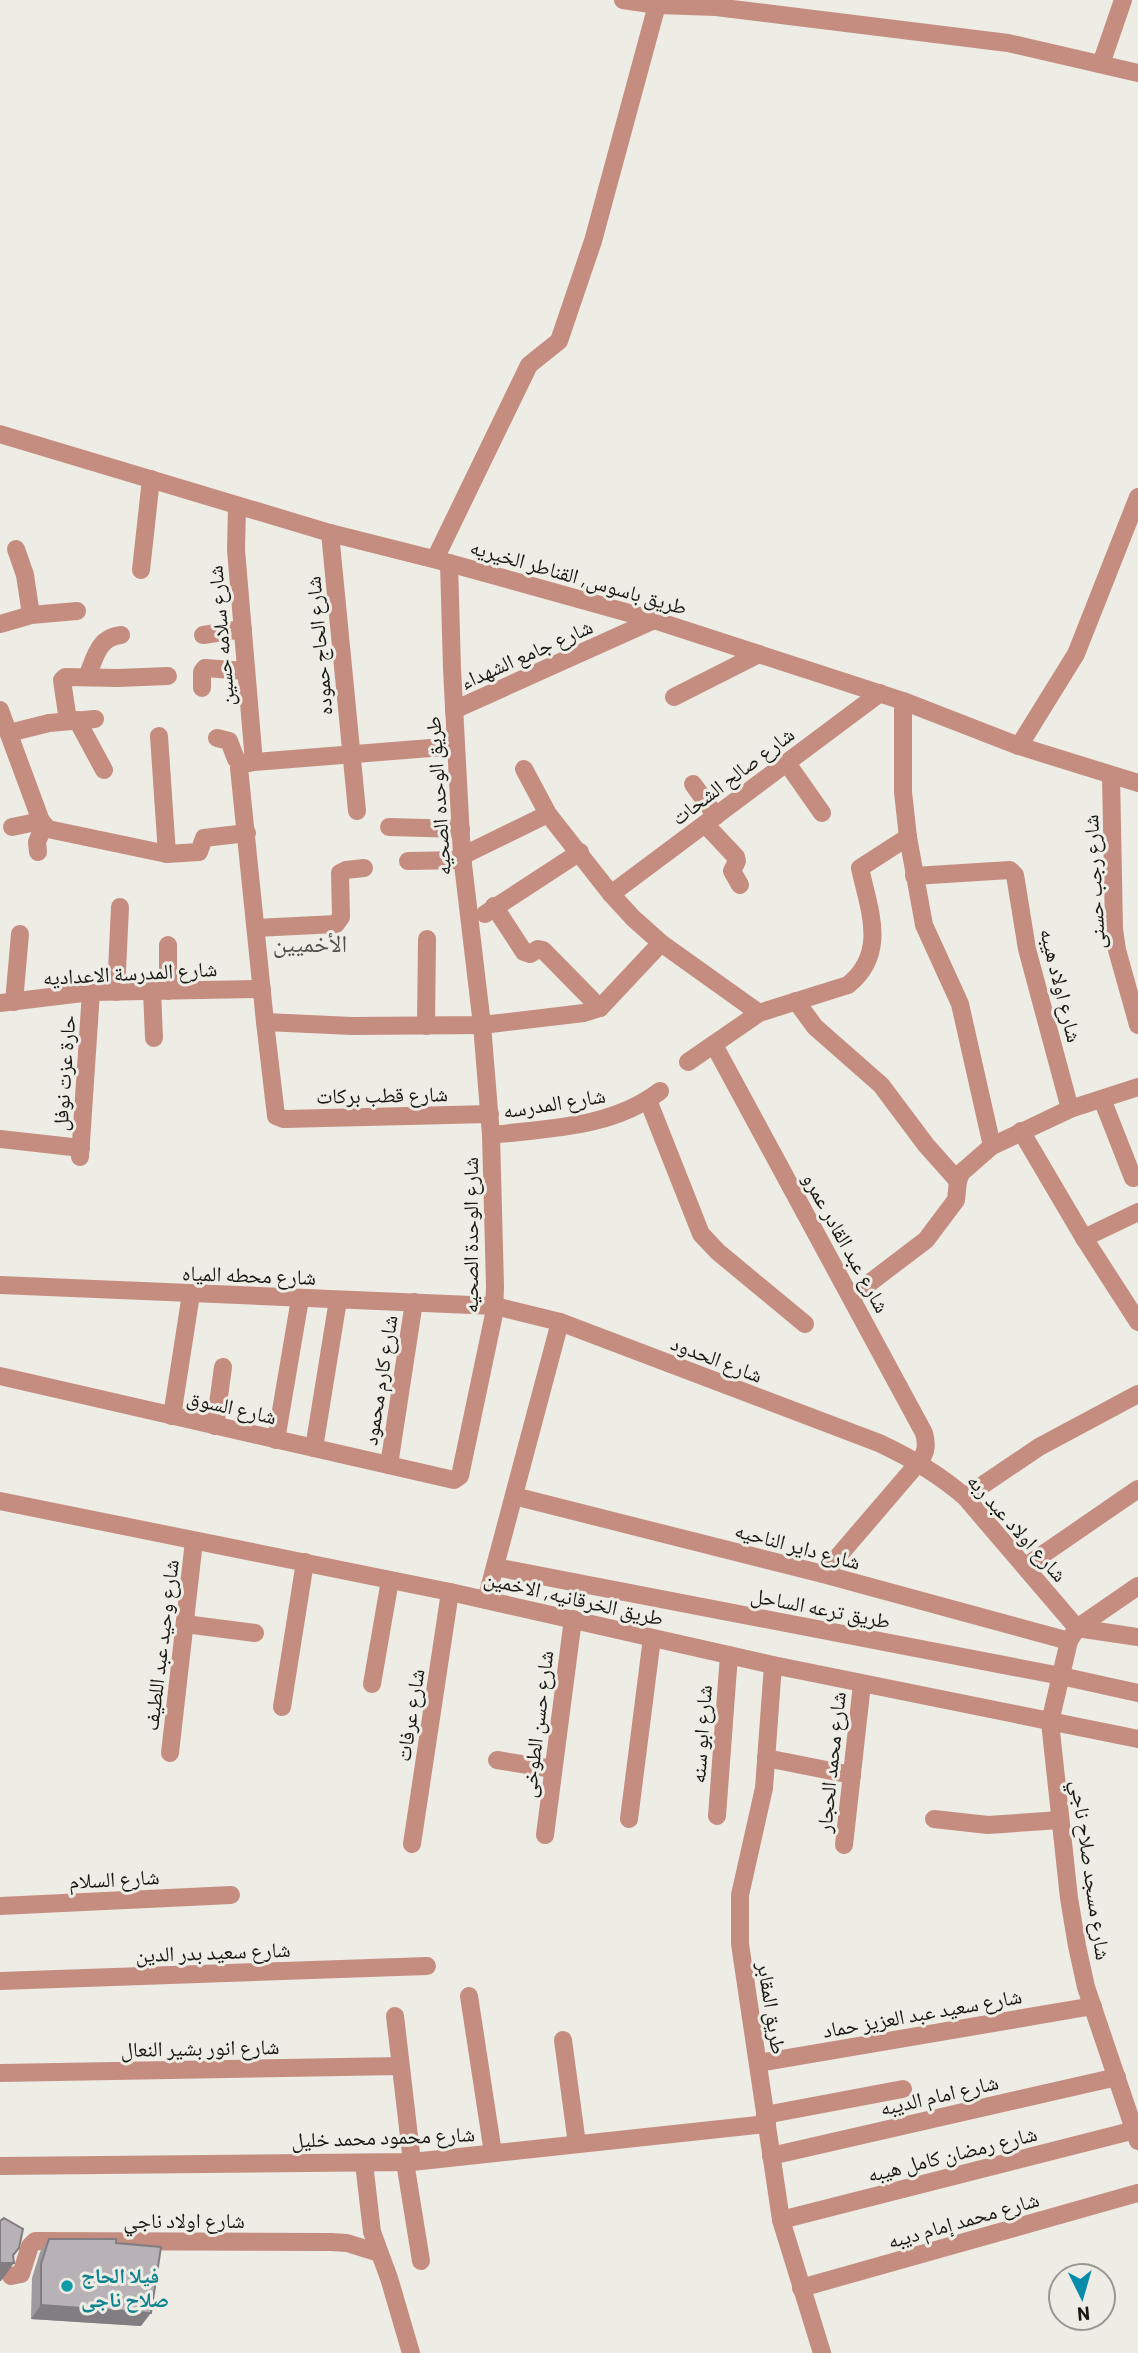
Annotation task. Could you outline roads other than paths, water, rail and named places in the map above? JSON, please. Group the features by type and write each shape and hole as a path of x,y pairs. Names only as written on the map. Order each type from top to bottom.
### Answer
{"street":[{"path":"623,0 657,5 716,7 1009,43 1138,73"},
{"path":"1101,64 1123,0"},
{"path":"442,561 528,365 559,341 593,241 657,5"},
{"name":"طريق باسوس, القناطر الخيريه","path":"3,437 330,533 654,620 904,701 1019,746 1138,783"},
{"path":"141,570 151,479"},
{"path":"1019,746 1076,654 1138,497"},
{"name":"شارع سلامه حسين","path":"237,506 236,550 246,671 247,833 276,1116"},
{"name":"شارع الحاج حموده","path":"330,533 356,811"},
{"path":"16,549 25,575 31,615"},
{"name":"طريق الوحده الصحيه","path":"442,561 462,858 482,1025"},
{"path":"0,624 31,615 77,611"},
{"name":"شارع جامع الشهداء","path":"454,710 654,620"},
{"path":"203,635 243,629"},
{"path":"87,677 101,643 111,636 121,635"},
{"path":"674,696 759,654"},
{"path":"202,688 204,669 246,671"},
{"path":"104,770 62,680 66,677 168,676"},
{"name":"شارع صالح الشحات","path":"611,894 880,694"},
{"path":"904,701 903,780 914,876 924,925 960,1004 992,1146"},
{"path":"0,710 7,743 43,823 37,842 38,852"},
{"path":"7,743 38,725 80,720"},
{"path":"159,736 167,854"},
{"path":"217,737 229,741 234,755 246,763 456,746"},
{"path":"787,763 822,813"},
{"path":"524,769 548,814 611,894 661,943 759,1013"},
{"name":"شارع رجب حسنى","path":"1111,776 1114,929 1126,986 1138,1025"},
{"path":"693,784 710,820 736,856 737,861 732,870 740,885"},
{"path":"408,861 462,858 548,814"},
{"path":"12,827 43,823 65,834 167,854 199,852 204,838 247,833"},
{"path":"389,827 461,829"},
{"path":"688,1062 759,1013 848,985 858,976 869,955 874,931 860,868 908,836"},
{"path":"471,925 494,906 580,852"},
{"path":"256,928 336,924 341,918 340,873 365,868"},
{"name":"شارع اولاد هيبه","path":"914,876 1013,871 1027,948 1070,1109"},
{"path":"494,906 524,953 543,950 600,1008"},
{"path":"116,992 120,907"},
{"path":"7,1003 20,934"},
{"path":"426,1026 427,939"},
{"path":"265,1022 352,1026 482,1025 583,1013 600,1008 661,943"},
{"path":"154,1038 168,945"},
{"name":"شارع المدرسة الاعداديه","path":"7,1003 91,992 262,989"},
{"name":"حارة عزت نوفل","path":"0,1139 80,1153 91,992"},
{"path":"796,1001 815,1027 881,1085 958,1181"},
{"name":"شارع الوحدة الصحيه","path":"454,1480 460,1476 495,1306 491,1135 482,1025"},
{"name":"شارع عبد القادر عمرو","path":"714,1045 924,1433 926,1450 919,1462"},
{"path":"851,1297 926,1240 956,1200 961,1174 992,1146 1070,1109 1138,1087"},
{"name":"شارع المدرسه","path":"491,1135 589,1123 628,1112 654,1096 701,1234 718,1252 806,1324"},
{"path":"1102,1099 1133,1178"},
{"name":"شارع قطب بركات","path":"276,1116 284,1119 490,1114"},
{"path":"1020,1131 1084,1238 1135,1311"},
{"path":"1084,1238 1138,1212"},
{"name":"شارع محطه المياه","path":"0,1284 495,1306"},
{"path":"172,1416 191,1294"},
{"path":"276,1440 300,1299"},
{"path":"314,1448 338,1300"},
{"name":"شارع كارم محمود","path":"389,1465 414,1302"},
{"name":"شارع الحدود","path":"495,1306 560,1322 879,1443 919,1462"},
{"path":"486,1600 560,1322"},
{"path":"215,1426 223,1367"},
{"name":"شارع السوق","path":"0,1376 454,1480"},
{"path":"965,1497 1039,1447 1138,1394"},
{"path":"823,1574 919,1462"},
{"name":"شارع اولاد عبد ربه","path":"919,1462 965,1497 1026,1566 1073,1635"},
{"path":"1026,1566 1138,1489"},
{"name":"شارع داير الناحيه","path":"514,1496 1073,1635 1138,1637"},
{"name":"طريق الخرقانيه, الاخمين","path":"0,1500 194,1542 450,1592 773,1665 1138,1740"},
{"name":"شارع وحيد عبد اللطيف","path":"170,1753 194,1542"},
{"path":"282,1707 305,1562"},
{"name":"طريق ترعه الساحل","path":"495,1567 1138,1693"},
{"path":"372,1684 390,1580"},
{"path":"1073,1635 1138,1586"},
{"name":"شارع عرفات","path":"412,1844 450,1592"},
{"name":"شارع حسن الطوخى","path":"545,1835 573,1619"},
{"path":"185,1624 255,1633"},
{"name":"شارع مسجد صلاح ناجي","path":"1073,1635 1050,1722 1069,1898 1077,1946 1093,2006 1136,2135"},
{"path":"629,1819 652,1637"},
{"name":"شارع ابو سنه","path":"717,1816 729,1655"},
{"name":"طريق المقابر","path":"773,1665 764,1788 740,1895 740,1944 781,2220 822,2353"},
{"name":"شارع محمد الحجار","path":"844,1845 862,1684"},
{"path":"766,1758 852,1775"},
{"path":"497,1760 553,1769"},
{"path":"934,1819 988,1825 1060,1820"},
{"name":"شارع السلام","path":"0,1906 231,1895"},
{"name":"شارع سعيد بدر الدين","path":"0,1981 428,1966"},
{"path":"470,1996 492,2153"},
{"name":"شارع سعيد عبد العزيز حماد","path":"759,2063 1093,2006"},
{"path":"395,2016 408,2162 421,2261"},
{"path":"563,2040 577,2144"},
{"name":"شارع انور بشير النعال","path":"0,2073 400,2066"},
{"name":"شارع امام الديبه","path":"771,2156 1117,2077"},
{"name":"شارع محمود محمد خليل","path":"0,2166 408,2162 766,2120 903,2089"},
{"name":"شارع رمضان كامل هيبه","path":"781,2220 1136,2135"},
{"path":"364,2163 372,2232 411,2353"},
{"name":"شارع محمد إمام ديبه","path":"801,2288 1138,2193"},
{"name":"شارع اولاد ناجي","path":"11,2276 21,2274 30,2245 35,2241 331,2242 347,2243 379,2253"}],"place":[{"name":"فيلا الحاج صلاح ناجى","path":"67,2286"}],"district":[{"name":"الأخميين","path":"310,942"}]}
